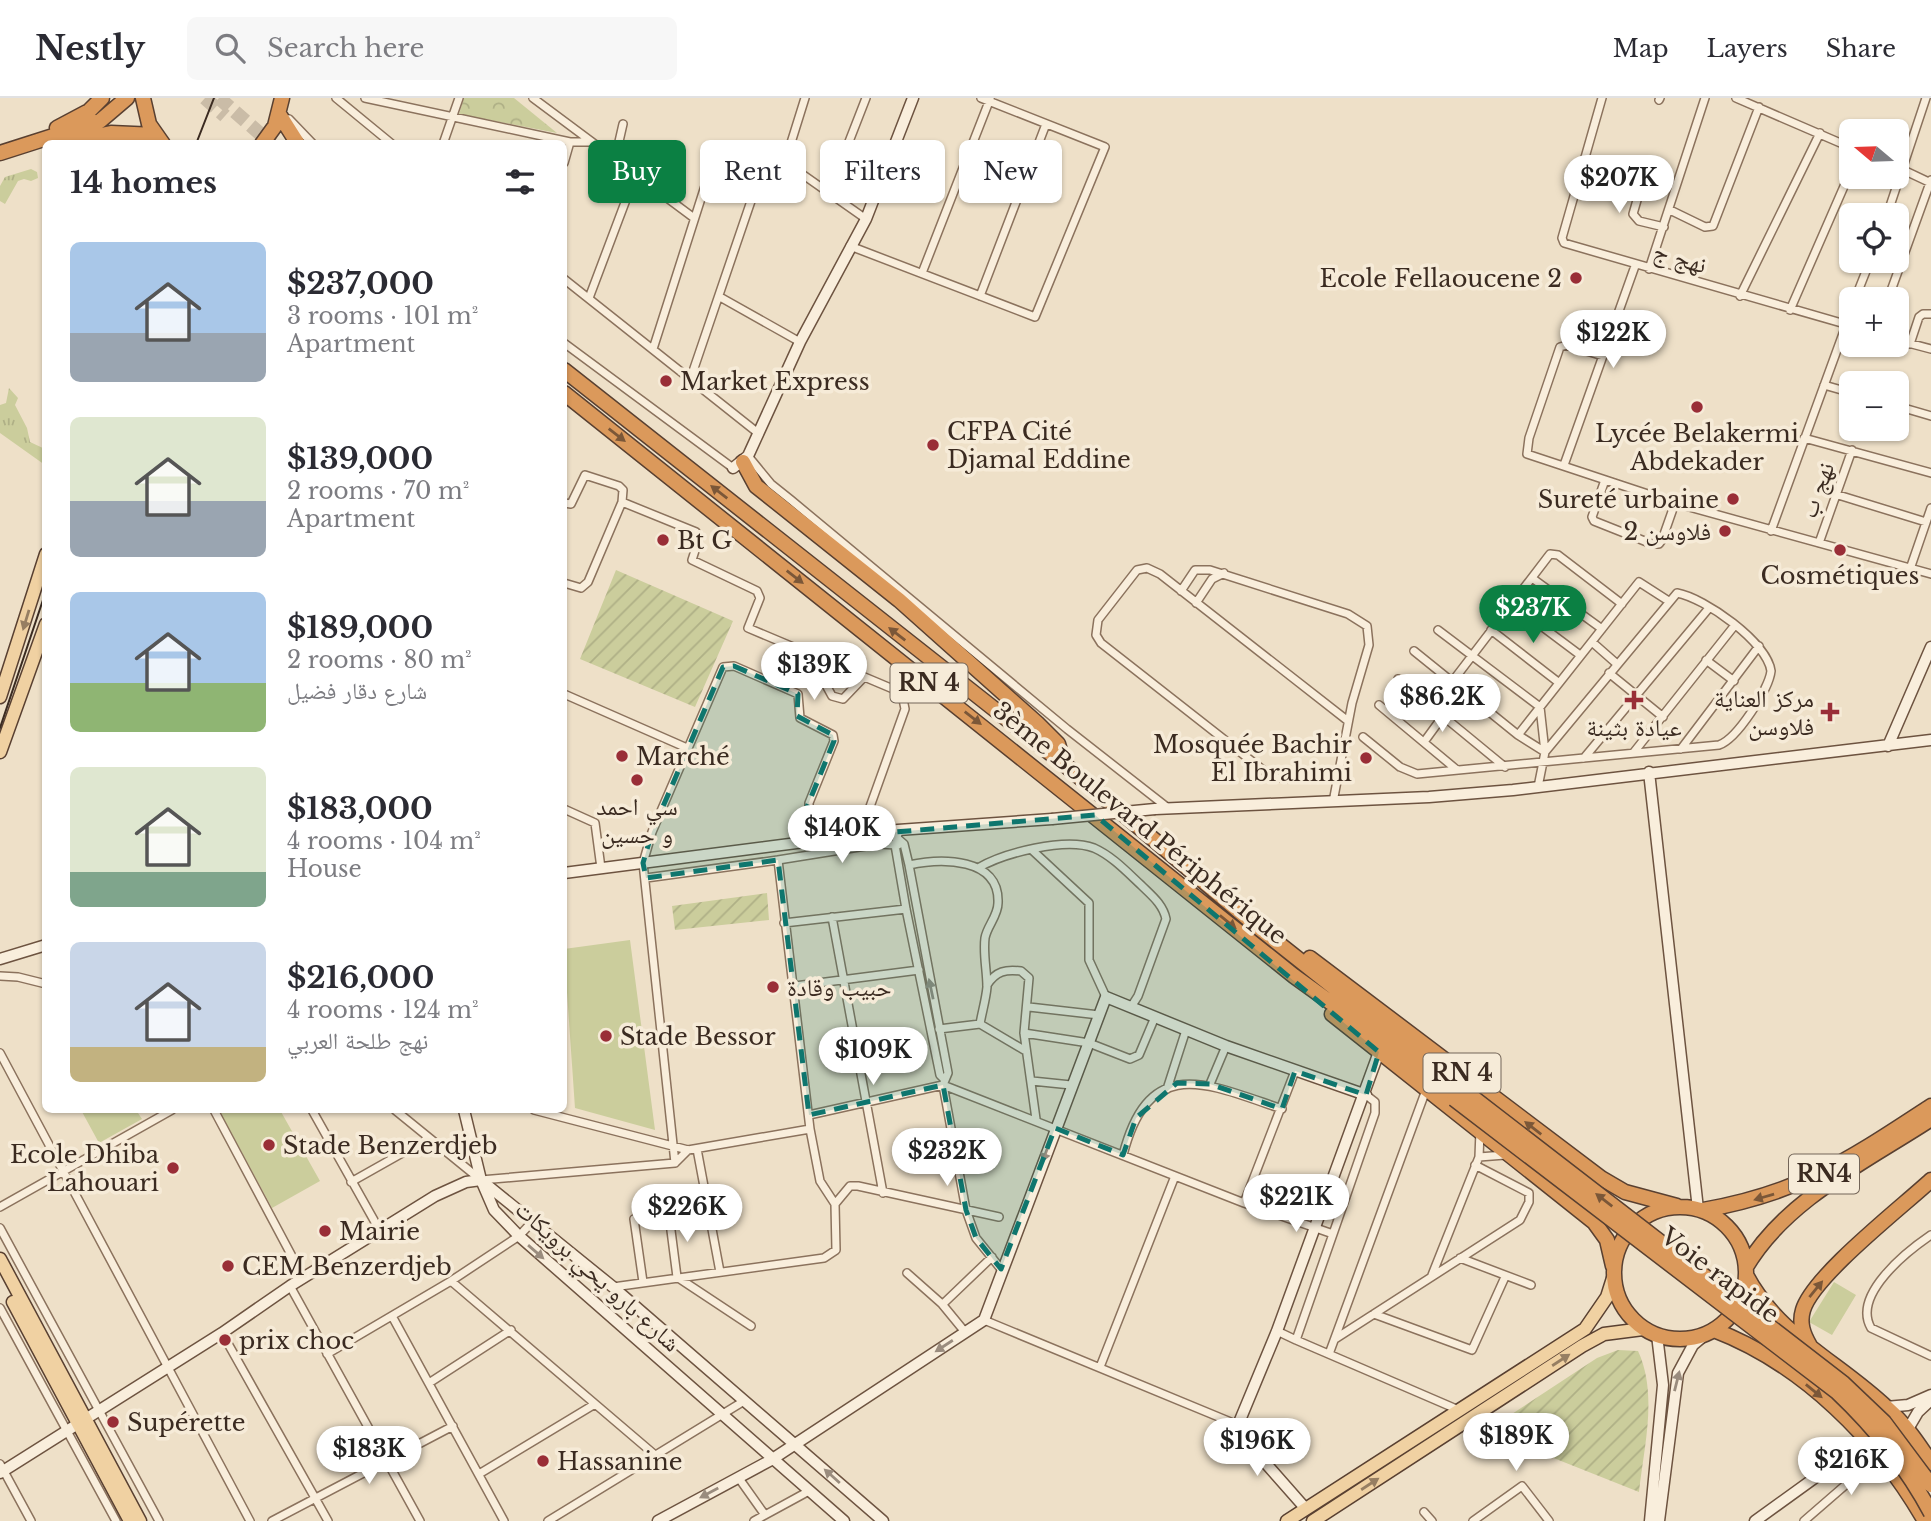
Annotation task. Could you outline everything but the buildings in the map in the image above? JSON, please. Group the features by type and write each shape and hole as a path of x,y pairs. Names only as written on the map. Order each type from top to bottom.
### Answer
{"highway":[{"path":"0,151 68,124 102,98"},
{"path":"0,151 100,121 127,98"},
{"path":"143,98 149,124 160,140"},
{"path":"265,140 275,126 280,106"},
{"path":"280,106 296,140"},
{"path":"80,140 111,133 155,140"},
{"path":"0,162 42,149"},
{"name":"3ème Boulevard Périphérique","path":"567,372 1064,764 1458,1094"},
{"name":"3ème Boulevard Périphérique","path":"567,395 1294,976 1458,1094"},
{"path":"741,462 755,486 898,600 990,680 1058,744 1064,764"},
{"name":"3ème Boulevard Périphérique","path":"1254,924 1326,968 1601,1178 1644,1199 1677,1206"},
{"name":"3ème Boulevard Périphérique","path":"1294,976 1324,1007 1594,1222 1607,1240 1613,1272"},
{"name":"Voie rapide","path":"1458,1094 1843,1383 1893,1432 1931,1485"},
{"name":"Voie rapide","path":"1458,1094 1837,1392 1884,1438 1906,1469 1931,1513"},
{"name":"RN4","path":"1700,1209 1771,1195 1812,1180 1931,1106"},
{"name":"RN4","path":"1746,1271 1768,1234 1792,1212 1931,1119"},
{"path":"1813,1350 1802,1330 1802,1320 1812,1292 1931,1180"},
{"path":"1677,1206 1700,1209 1716,1217 1732,1232 1743,1252 1746,1271 1743,1294 1734,1311 1710,1332 1687,1339 1650,1332 1623,1308 1613,1272 1618,1248 1639,1220 1659,1210 1677,1206"},
{"path":"1746,1271 1773,1314 1813,1350 1886,1406 1908,1429 1931,1463"},
{"path":"1710,1332 1782,1366 1854,1426 1906,1488 1925,1521"}],"main road":[{"path":"741,462 758,433 800,342 866,219 913,98"},
{"path":"0,697 42,566"},
{"path":"0,752 42,635"},
{"path":"1888,746 1931,647"},
{"path":"567,873 861,830 899,839 1155,809 1429,797 1538,787 1931,740"},
{"path":"1648,772 1700,1209"},
{"path":"0,959 42,946"},
{"path":"658,1521 771,1460 984,1320 1001,1269 1106,997 1226,1046 1366,1096"},
{"path":"1306,1508 1254,1450 1237,1425 1277,1332 1366,1096 1379,1052"},
{"path":"1,1469 77,1425 222,1333 303,1277 435,1196 466,1182 481,1180 465,1113"},
{"name":"شارع بارو يحي برويكات","path":"481,1180 613,1287 883,1521"},
{"name":"شارع بارو يحي برويكات","path":"481,1180 494,1210 519,1236 723,1414 771,1460 844,1521"},
{"path":"0,1259 77,1425 140,1521"},
{"path":"1313,1521 1584,1329 1607,1297 1613,1272"},
{"path":"0,1277 130,1521"},
{"path":"1287,1521 1604,1334 1650,1332 1663,1385 1659,1521"},
{"path":"1650,1521 1678,1373 1693,1345 1710,1332"},
{"path":"1886,1406 1908,1405 1931,1397"},
{"path":"1908,1429 1931,1397"},
{"path":"1755,1521 1852,1451 1856,1440 1854,1426"},
{"path":"1852,1451 1878,1452"}],"street":[{"path":"336,98 387,140"},
{"path":"365,98 560,140"},
{"path":"444,140 459,98"},
{"path":"533,98 588,140"},
{"path":"792,140 805,98"},
{"path":"850,140 866,98"},
{"name":"نهج ج","path":"1602,98 1562,238 1564,243 1635,266 1839,324"},
{"path":"1649,269 1704,98"},
{"path":"1737,98 1839,142"},
{"path":"1909,146 1926,98"},
{"path":"850,246 922,274 1035,317 1105,147 987,99 922,274"},
{"path":"280,106 310,140"},
{"path":"1670,210 1705,227 1713,226 1759,107"},
{"path":"619,140 623,124"},
{"path":"980,296 1046,124"},
{"path":"1740,296 1820,134"},
{"path":"567,141 588,142"},
{"path":"567,152 570,142"},
{"path":"1646,169 1633,214 1639,220 1664,227"},
{"path":"1892,287 1931,182 1909,172"},
{"path":"1790,310 1843,189"},
{"path":"653,349 700,201"},
{"path":"589,298 625,203"},
{"path":"673,203 694,218"},
{"path":"690,380 750,203"},
{"path":"843,203 866,219"},
{"path":"1564,466 1635,266"},
{"path":"567,281 758,433"},
{"path":"720,297 800,342"},
{"path":"1931,314 1919,317 1910,344 1931,349"},
{"path":"567,345 771,484 1168,809"},
{"path":"1603,356 1567,345 1559,350 1525,452 1675,503 1931,575"},
{"path":"1771,531 1839,348"},
{"path":"1824,385 1839,389"},
{"path":"1909,410 1931,416"},
{"path":"1804,438 1931,473"},
{"name":"نهج ب","path":"1819,543 1852,450"},
{"path":"567,503 571,504 585,474 619,486 622,490 622,502 588,582 581,588 567,584"},
{"path":"1605,480 1592,517 1594,521 1652,544 1659,544 1662,540 1675,503"},
{"path":"1835,495 1926,522"},
{"path":"622,502 696,532 699,538 692,561 757,591 760,598 748,628 893,690 903,699 905,709 861,830 816,814 810,809 809,803 834,741 832,735 800,718 800,697 734,666 723,667 652,832 643,863 675,1163"},
{"path":"1910,569 1931,508"},
{"path":"1452,682 1547,558 1554,554 1622,604"},
{"path":"1341,771 1290,779 1272,777 1101,643 1096,635 1098,620 1137,570 1147,568 1160,573 1348,721"},
{"path":"1181,591 1195,570 1224,573 1348,614 1367,626 1369,645 1348,721 1341,771 1333,802"},
{"path":"1196,603 1212,579 1224,573"},
{"path":"1532,578 1601,629"},
{"path":"1518,735 1640,582 1667,600"},
{"path":"1363,737 1410,772 1505,767 1634,752 1680,750 1724,743 1737,730 1770,678 1770,663 1759,646 1735,625 1680,593 1667,600 1545,752"},
{"path":"1512,604 1580,655"},
{"path":"1583,759 1709,608"},
{"path":"1634,752 1735,625"},
{"path":"1438,630 1539,707 1545,752 1538,787"},
{"path":"1491,630 1558,682"},
{"path":"1592,642 1617,664"},
{"path":"1680,750 1759,646"},
{"path":"1414,652 1518,735 1545,752"},
{"path":"1706,660 1734,681"},
{"path":"834,664 826,685 832,696 843,699 849,696 864,677"},
{"path":"1609,673 1663,717"},
{"path":"1398,679 1505,767"},
{"path":"1424,741 1462,690"},
{"path":"567,695 687,748"},
{"path":"1379,705 1457,770"},
{"path":"567,810 595,823 600,868"},
{"path":"646,878 778,860 899,839"},
{"path":"899,839 909,865 926,968 948,1073 944,1082"},
{"path":"899,839 906,909 917,970 940,1075 944,1082 966,1210 976,1238 1001,1269"},
{"path":"978,868 1007,853 1079,845 1098,850 1119,865 1165,912 1166,919 1139,996 1131,1007"},
{"path":"1032,850 1089,903 1089,960 1106,997"},
{"path":"613,1287 832,1255 837,1243 835,1204 820,1181 810,1129 778,860"},
{"path":"909,865 937,860 978,868 992,878 998,903 985,935 987,985 980,1024"},
{"path":"784,923 906,909"},
{"path":"832,917 883,1193"},
{"path":"795,986 926,968"},
{"path":"987,985 993,975 1003,971 1026,973 1029,978 1024,1050 1032,1081 1036,1119"},
{"path":"0,976 18,976 42,983"},
{"path":"1029,1007 1099,1015"},
{"path":"1024,1033 1089,1043 1130,1059 1135,1058 1155,1017"},
{"path":"939,1029 980,1024 1024,1050"},
{"path":"1167,1088 1186,1030"},
{"path":"1210,1084 1226,1046"},
{"path":"0,1053 250,1521"},
{"path":"1244,1203 1295,1071"},
{"path":"1032,1081 1071,1085"},
{"path":"809,1115 944,1082 1244,1203 1333,1234"},
{"path":"1123,1155 1131,1126 1146,1105 1177,1083 1210,1084 1282,1109"},
{"path":"1329,1354 1426,1090"},
{"path":"1296,1340 1376,1113 1375,1102 1366,1096"},
{"path":"0,1207 167,1113"},
{"path":"216,1113 303,1277"},
{"path":"314,1113 380,1231"},
{"path":"399,1113 481,1180 675,1163 688,1150"},
{"path":"546,1113 688,1150 810,1129"},
{"path":"1432,1277 1477,1161 1479,1131"},
{"path":"351,1182 429,1138"},
{"path":"697,1149 720,1272"},
{"path":"1477,1161 1507,1155"},
{"path":"1335,1339 1520,1220 1530,1197 1521,1187 1477,1161"},
{"path":"1101,1367 1175,1176"},
{"path":"835,1204 850,1186 999,1217"},
{"path":"668,1215 677,1277 751,1326"},
{"path":"634,1219 643,1282"},
{"path":"327,1354 451,1281 519,1236 533,1221"},
{"path":"0,1228 159,1521"},
{"path":"1931,1236 1876,1284 1869,1298 1867,1312 1871,1328 1931,1356"},
{"path":"946,1302 992,1257"},
{"path":"1460,1258 1531,1285"},
{"path":"907,1273 942,1304 965,1332"},
{"path":"1374,1314 1472,1350 1505,1277"},
{"path":"451,1281 655,1455"},
{"path":"290,1286 420,1521"},
{"path":"0,1308 77,1425 116,1521"},
{"path":"392,1316 504,1521"},
{"path":"984,1320 1237,1425"},
{"path":"429,1383 511,1330"},
{"path":"1277,1332 1467,1413"},
{"path":"222,1333 328,1521"},
{"path":"548,1521 744,1401"},
{"path":"480,1474 595,1404"},
{"path":"272,1521 453,1426"},
{"path":"1804,1521 1878,1452"},
{"path":"1,1469 31,1521"},
{"path":"738,1477 765,1515"},
{"path":"1473,1521 1522,1486 1549,1521"},
{"path":"754,1521 809,1491"},
{"path":"1424,1511 1432,1521"}],"highlighted area":[{"path":"734,666 798,694 797,716 833,735 834,741 805,812 863,826 860,835 1095,815 1379,1052 1366,1095 1295,1071 1282,1109 1210,1084 1177,1083 1136,1118 1123,1155 1055,1128 1001,1269 976,1238 966,1210 943,1085 809,1115 778,860 646,878 643,863 652,832 723,667"}],"green space":[{"path":"464,98 514,98 557,133 459,114"},
{"path":"31,169 37,172 38,178 18,181 5,204 0,201 0,186 5,177"},
{"path":"9,388 18,398 15,405 27,428 30,442 42,448 42,463 0,433 0,405 6,403"},
{"path":"616,570 733,621 695,707 580,659"},
{"path":"767,893 769,920 675,930 672,906"},
{"name":"Stade Bessor","path":"630,940 655,1130 575,1108 567,992 567,949"},
{"path":"83,1113 138,1113 142,1119 99,1143"},
{"name":"Stade Benzerdjeb","path":"221,1113 282,1113 320,1181 272,1208"},
{"path":"1834,1282 1856,1295 1832,1335 1809,1322"},
{"path":"1618,1350 1638,1351 1647,1385 1648,1420 1639,1492 1486,1431 1597,1358"}],"tunnel":[{"path":"205,98 225,116"},
{"path":"219,98 267,140"}],"tram line":[{"path":"198,140 214,98"},
{"path":"0,728 42,603"}],"place":[{"name":"Ecole Fellaoucene 2","path":"1576,278"},
{"name":"Market Express","path":"666,381"},
{"name":"Lycée Belakermi Abdekader","path":"1697,407"},
{"name":"CFPA Cité Djamal Eddine","path":"933,445"},
{"name":"Sureté urbaine","path":"1733,499"},
{"name":"فلاوسن 2","path":"1725,531"},
{"name":"Bt G","path":"663,540"},
{"name":"Cosmétiques","path":"1840,550"},
{"name":"عيادة بثينة","path":"1634,700"},
{"name":"مركز العناية فلاوسن","path":"1830,712"},
{"name":"Marché","path":"622,756"},
{"name":"Mosquée Bachir El Ibrahimi","path":"1366,758"},
{"name":"سي احمد و حسين","path":"637,780"},
{"name":"حبيب وقادة","path":"773,987"},
{"name":"Stade Bessor","path":"606,1036"},
{"name":"Stade Benzerdjeb","path":"269,1145"},
{"name":"Ecole Dhiba Lahouari","path":"173,1168"},
{"name":"Mairie","path":"325,1231"},
{"name":"CEM Benzerdjeb","path":"228,1266"},
{"name":"prix choc","path":"225,1340"},
{"name":"Supérette","path":"113,1422"},
{"name":"Hassanine","path":"543,1461"}]}
